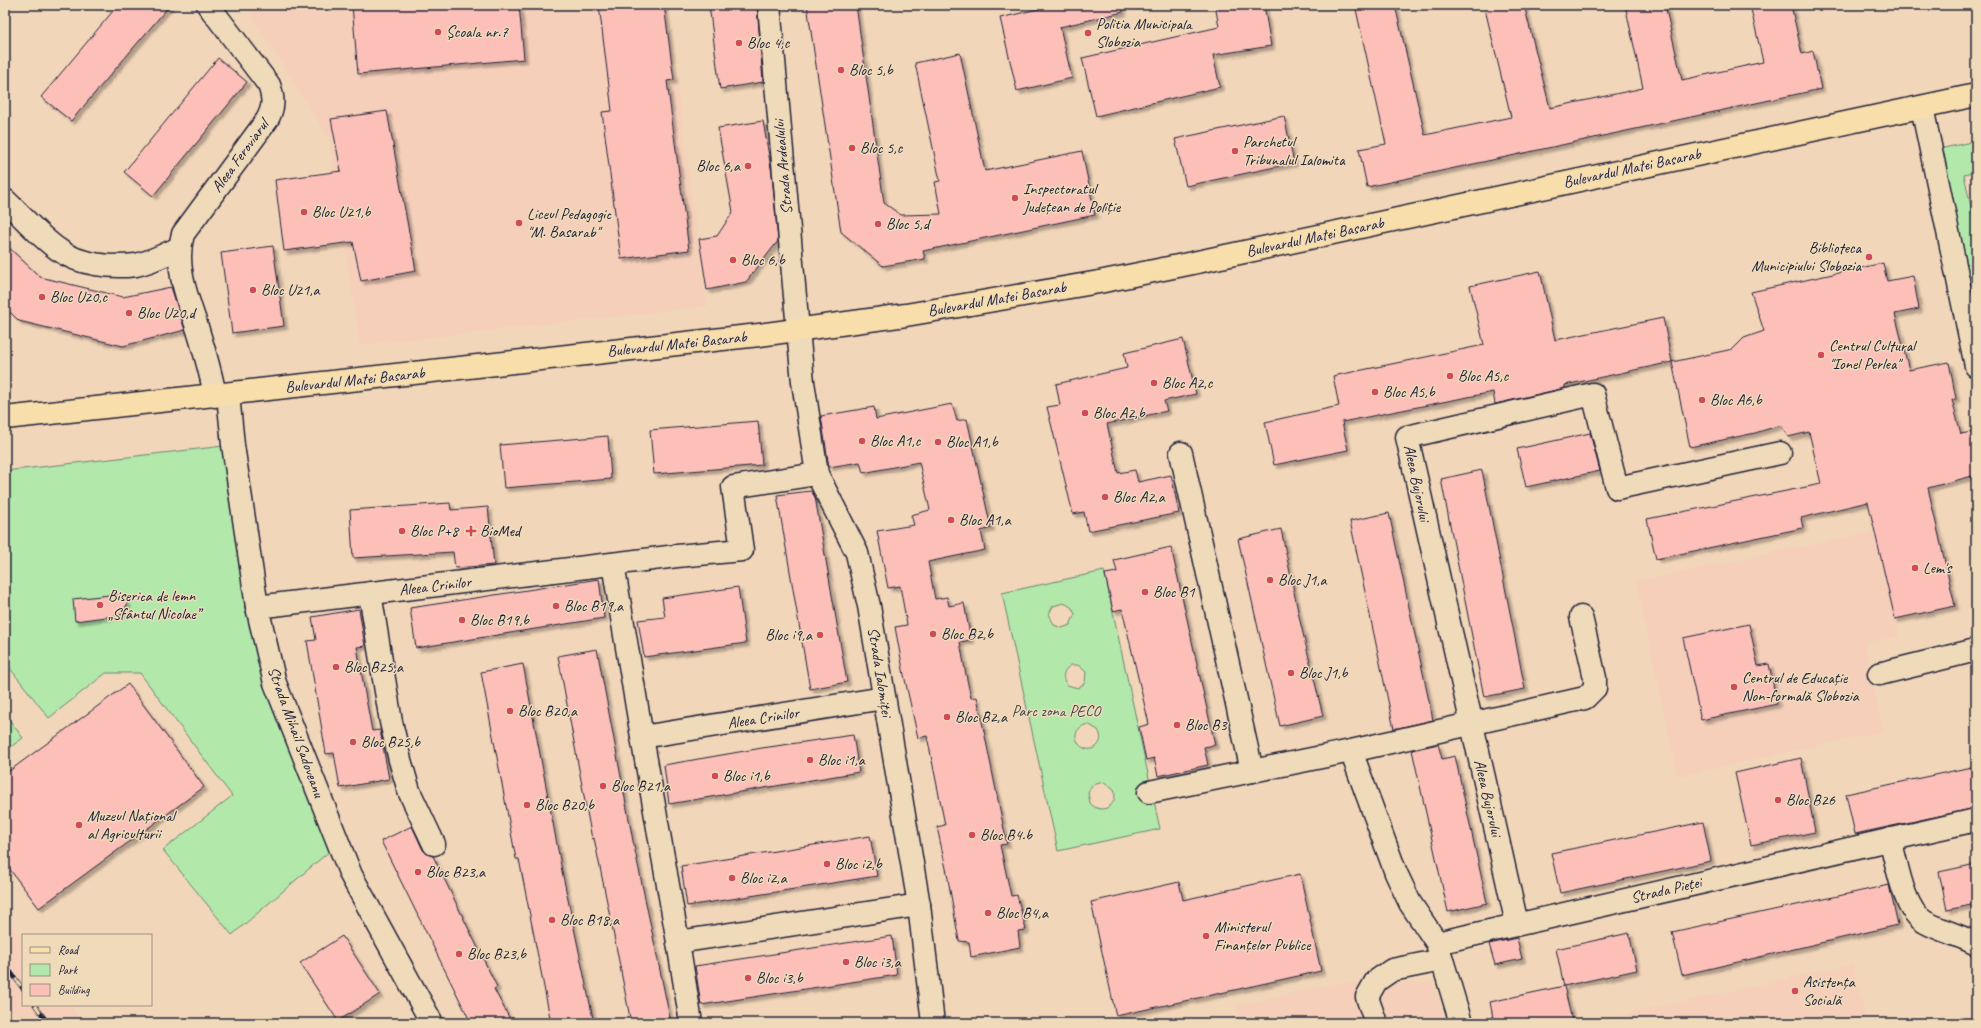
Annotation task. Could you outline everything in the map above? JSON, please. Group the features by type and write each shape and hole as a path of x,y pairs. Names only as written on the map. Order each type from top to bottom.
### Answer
{"main road":[{"name":"Bulevardul Matei Basarab","path":"5,418 798,330 906,315 1099,282 1976,95"}],"street":[{"name":"Aleea Feroviarul","path":"208,5 268,85 273,96 273,109 267,120 183,234 179,248 183,282 210,370 222,395"},
{"name":"Strada Ardealului","path":"769,5 798,330"},
{"path":"1922,107 1976,366"},
{"path":"5,200 59,251 76,259 104,265 137,265 179,248"},
{"name":"Strada Ialomiței","path":"798,330 803,382 817,474 856,553 869,606 919,905 933,1023"},
{"name":"Aleea Bujorului","path":"1516,924 1407,437 1594,394 1617,488 1780,453"},
{"name":"Strada Mihail Sadoveanu","path":"222,395 233,445 257,607 275,683 351,875 432,1023"},
{"path":"1182,453 1252,771"},
{"name":"Aleea Crinilor","path":"257,607 742,550 733,487 817,474"},
{"path":"613,564 691,1023"},
{"path":"370,593 391,722 400,760 409,791 434,844"},
{"path":"1150,792 1351,751 1586,698 1595,688 1595,678 1581,617"},
{"path":"1879,674 1976,650"},
{"name":"Aleea Crinilor","path":"642,738 884,698"},
{"path":"1351,751 1396,873 1410,903 1439,952 1461,1023"},
{"name":"Strada Pieței","path":"1376,1023 1367,997 1376,981 1392,970 1516,924 1976,820"},
{"path":"1890,839 1906,895 1915,914 1926,922 1964,937 1976,944"},
{"path":"678,942 919,905"}],"shaded area":[{"name":"Liceul Pedagogic \"M. Basarab\"","path":"245,5 666,5 707,306 360,345 330,140"},
{"path":"1876,531 1899,636 1864,643 1883,731 1678,776 1636,582"},
{"path":"5,916 22,939 22,1006 71,1006 83,1023 20,1023 5,1002"},
{"name":"Asistența Socială","path":"1853,964 1867,1023 1611,1023 1610,1018"},
{"path":"1433,982 1446,1023 1239,1023 1236,1006 1336,983"}],"green space":[{"path":"1976,141 1976,172 1964,175 1976,230 1976,346 1930,151"},
{"path":"233,445 257,607 339,843 232,935 163,850 232,796 140,673 106,673 49,718 5,662 5,471"},
{"name":"Parc zona PECO","path":"1104,571 1160,829 1058,851 1002,593","holes":["1064,603 1071,607 1075,614 1070,625 1062,628 1054,625 1049,614 1053,606","1071,665 1078,665 1086,672 1085,683 1078,688 1067,685 1064,679 1064,674","1088,724 1098,730 1101,738 1098,745 1092,749 1082,747 1076,738 1077,732 1080,728","1104,782 1114,789 1115,795 1112,804 1104,809 1094,807 1090,803 1088,793 1092,785"]},
{"path":"5,714 23,738 5,751"}],"building":[{"path":"118,5 170,5 71,121 41,97"},
{"name":"Școala nr.7","path":"352,5 519,5 524,59 358,74"},
{"path":"599,5 664,5 674,80 667,81 689,250 621,259 602,112 612,111"},
{"name":"Bloc 4,c","path":"709,5 757,5 763,82 720,89"},
{"path":"807,5 856,5 884,203 901,215 941,214 935,182 940,181 915,63 960,53 985,171 1082,151 1095,215 923,251 925,259 883,266 841,232"},
{"path":"1055,5 1122,5 1123,12 1060,27 1072,78 1017,91 1000,18"},
{"path":"1215,5 1264,5 1271,46 1213,55 1220,87 1096,116 1082,58 1219,27"},
{"path":"1355,5 1395,5 1425,135 1511,117 1484,5 1524,5 1550,108 1643,88 1625,5 1665,5 1682,80 1763,62 1750,5 1791,5 1802,54 1813,51 1821,89 1367,187 1359,149 1386,144"},
{"path":"218,58 247,82 153,196 124,172"},
{"path":"387,111 416,271 361,281 353,242 284,251 275,180 341,171 331,119"},
{"name":"Parchetul Tribunalul Ialomita","path":"1284,116 1294,163 1186,186 1175,139"},
{"path":"763,121 772,174 778,241 746,282 707,290 699,239 717,236 733,212 718,128"},
{"path":"5,244 40,277 123,297 171,287 185,330 123,346 19,321 5,307"},
{"name":"Bloc U21,a","path":"273,246 284,326 232,333 221,253"},
{"path":"1883,263 1887,281 1913,276 1919,309 1895,314 1909,370 1949,362 1956,399 1952,400 1961,434 1971,432 1976,452 1976,475 1928,488 1955,606 1895,619 1868,502 1801,518 1803,528 1656,559 1647,519 1821,484 1809,432 1788,437 1781,425 1755,433 1690,447 1672,362 1733,349 1744,338 1764,331 1751,292"},
{"path":"1540,271 1555,340 1663,318 1672,362 1565,385 1565,388 1495,404 1493,392 1342,422 1348,450 1274,465 1265,422 1339,406 1333,376 1484,345 1470,286"},
{"path":"1183,339 1196,394 1164,401 1167,411 1107,424 1118,473 1135,470 1138,482 1171,475 1179,513 1088,531 1084,512 1073,514 1047,407 1060,405 1056,384 1127,368 1124,353"},
{"path":"952,404 957,421 967,419 991,528 981,531 985,550 928,562 935,599 947,597 949,606 964,603 971,640 960,642 965,670 971,698 977,697 1007,844 1000,845 1011,896 1017,895 1026,930 1018,931 1020,947 971,957 969,942 959,941 937,827 945,825 927,736 918,738 904,675 895,627 907,625 900,586 888,588 877,531 914,525 911,515 930,510 919,462 863,473 860,462 829,467 821,416 874,407 876,419"},
{"path":"758,421 762,465 654,474 650,430"},
{"path":"1590,433 1600,471 1526,487 1517,449"},
{"path":"608,436 611,479 504,488 500,445"},
{"path":"1482,470 1525,689 1484,697 1441,479"},
{"path":"811,491 815,497 847,682 810,689 777,495"},
{"name":"Bloc P+8","path":"450,503 451,510 488,507 494,565 455,568 453,552 353,558 350,510"},
{"path":"1389,513 1433,720 1394,729 1350,521"},
{"path":"1281,529 1300,621 1323,716 1280,726 1238,539"},
{"path":"1171,547 1215,745 1204,747 1208,765 1158,776 1154,758 1146,760 1139,727 1149,724 1122,609 1113,611 1105,574 1117,572 1114,560"},
{"path":"599,579 604,618 416,648 410,608"},
{"path":"738,587 746,643 644,657 638,620 665,617 662,598"},
{"name":"Biserica de lemn „Sfântul Nicolae”","path":"119,594 128,603 121,615 75,621 73,599"},
{"path":"359,609 365,646 357,647 364,688 372,731 380,730 389,779 340,788 334,753 326,754 307,641 316,640 312,617"},
{"name":"Centrul de Educație Non-formală Slobozia","path":"1749,624 1758,666 1769,664 1777,704 1701,720 1683,638"},
{"path":"597,649 633,841 671,1023 631,1023 594,838 592,839 558,656"},
{"path":"523,664 562,871 594,1023 551,1023 519,859 516,859 481,672"},
{"name":"Muzeul Național al Agriculturii","path":"128,684 204,787 39,908 5,863 5,774"},
{"path":"853,735 859,772 669,804 664,765 762,748"},
{"path":"1438,744 1442,759 1455,756 1487,903 1448,912 1412,750"},
{"name":"Bloc B26","path":"1801,758 1815,832 1751,845 1735,773"},
{"path":"1976,766 1976,808 1855,834 1846,794"},
{"path":"1703,822 1711,861 1560,893 1551,853"},
{"path":"412,826 423,850 427,854 433,856 497,987 494,989 512,1023 471,1023 381,841"},
{"path":"870,836 877,876 687,906 681,866"},
{"path":"1976,864 1976,904 1947,910 1939,872"},
{"name":"Ministerul Finanțelor Publice","path":"1300,874 1321,971 1116,1016 1091,902 1179,882 1183,900"},
{"path":"1889,885 1898,925 1682,975 1672,932"},
{"path":"1629,933 1637,970 1564,986 1556,949"},
{"path":"342,936 380,994 338,1021 300,963"},
{"path":"892,936 897,975 701,1005 695,966"},
{"path":"1517,938 1522,959 1495,965 1489,944"},
{"path":"1564,986 1572,1021 1561,1023 1494,1023 1490,1002"}],"railway":[{"path":"5,964 22,988"},
{"path":"36,1006 48,1023"}],"place":[{"name":"Școala nr.7","path":"438,32"},
{"name":"Politia Municipala Slobozia","path":"1088,33"},
{"name":"Bloc 4,c","path":"739,43"},
{"name":"Bloc 5,b","path":"841,70"},
{"name":"Bloc 5,c","path":"852,148"},
{"name":"Parchetul Tribunalul Ialomita","path":"1235,151"},
{"name":"Bloc 6,a","path":"748,166"},
{"name":"Inspectoratul Județean de Poliție","path":"1015,198"},
{"name":"Bloc U21,b","path":"304,212"},
{"name":"Liceul Pedagogic \"M. Basarab\"","path":"519,223"},
{"name":"Bloc 5,d","path":"878,224"},
{"name":"Biblioteca Municipiului Slobozia","path":"1869,257"},
{"name":"Bloc 6,b","path":"733,260"},
{"name":"Bloc U21,a","path":"253,290"},
{"name":"Bloc U20,c","path":"42,297"},
{"name":"Bloc U20,d","path":"129,313"},
{"name":"Centrul Cultural \"Ionel Perlea\"","path":"1821,355"},
{"name":"Bloc A5,c","path":"1450,376"},
{"name":"Bloc A2,c","path":"1154,383"},
{"name":"Bloc A5,b","path":"1375,392"},
{"name":"Bloc A6,b","path":"1702,400"},
{"name":"Bloc A2,b","path":"1085,413"},
{"name":"Bloc A1,c","path":"862,441"},
{"name":"Bloc A1,b","path":"938,442"},
{"name":"Bloc A2,a","path":"1105,497"},
{"name":"Bloc A1,a","path":"951,520"},
{"name":"Bloc P+8","path":"402,531"},
{"name":"BioMed","path":"471,531"},
{"name":"Lem's","path":"1915,568"},
{"name":"Bloc J1,a","path":"1270,580"},
{"name":"Bloc B1","path":"1145,592"},
{"name":"Biserica de lemn „Sfântul Nicolae”","path":"100,605"},
{"name":"Bloc B19,a","path":"556,606"},
{"name":"Bloc B19,b","path":"462,620"},
{"name":"Bloc B2,b","path":"933,634"},
{"name":"Bloc i9,a","path":"820,635"},
{"name":"Bloc B25,a","path":"336,667"},
{"name":"Bloc J1,b","path":"1291,673"},
{"name":"Centrul de Educație Non-formală Slobozia","path":"1734,687"},
{"name":"Bloc B20,a","path":"510,711"},
{"name":"Bloc B2,a","path":"947,717"},
{"name":"Bloc B3","path":"1177,725"},
{"name":"Bloc B25,b","path":"353,742"},
{"name":"Bloc i1,a","path":"810,760"},
{"name":"Bloc i1,b","path":"715,776"},
{"name":"Bloc B21,a","path":"603,786"},
{"name":"Bloc B26","path":"1778,800"},
{"name":"Bloc B20,b","path":"527,805"},
{"name":"Muzeul Național al Agriculturii","path":"79,825"},
{"name":"Bloc B4.b","path":"972,835"},
{"name":"Bloc i2,b","path":"827,864"},
{"name":"Bloc B23,a","path":"418,872"},
{"name":"Bloc i2,a","path":"732,878"},
{"name":"Bloc B4,a","path":"988,913"},
{"name":"Bloc B18,a","path":"552,920"},
{"name":"Ministerul Finanțelor Publice","path":"1206,936"},
{"name":"Bloc B23,b","path":"459,954"},
{"name":"Bloc i3,a","path":"846,962"},
{"name":"Bloc i3,b","path":"748,978"},
{"name":"Asistența Socială","path":"1795,991"}]}
